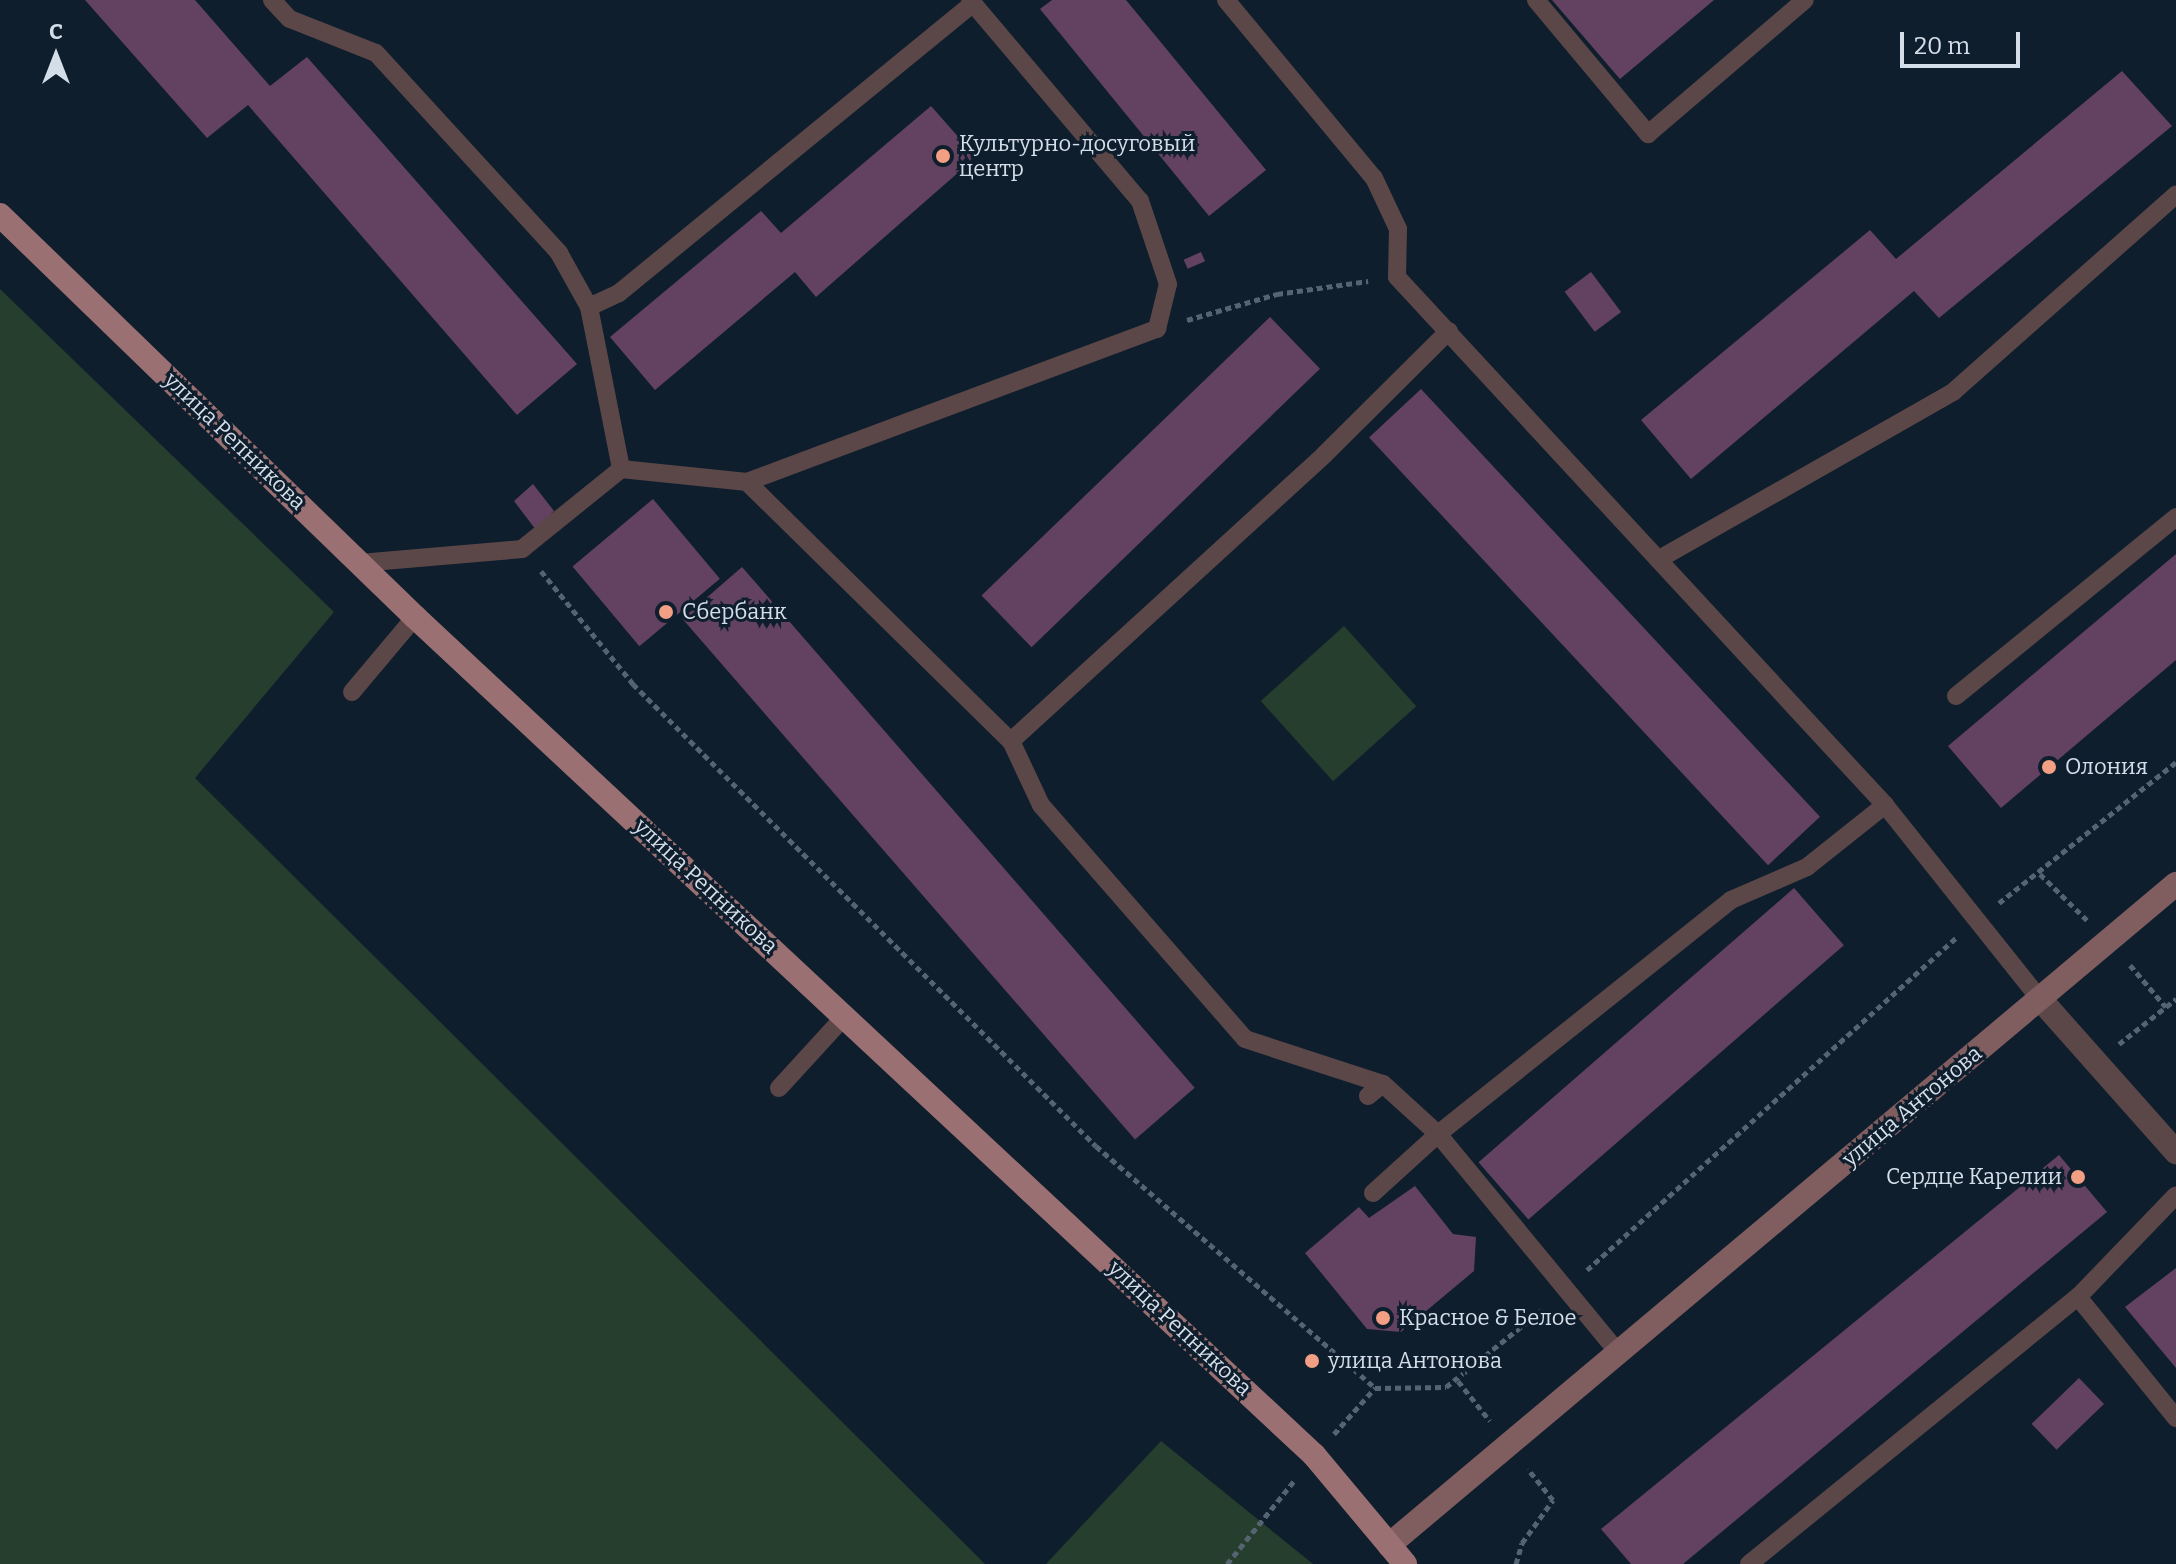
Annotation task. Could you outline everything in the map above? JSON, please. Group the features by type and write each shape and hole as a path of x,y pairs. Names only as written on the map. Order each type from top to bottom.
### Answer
{"main road":[{"name":"улица Репникова","path":"0,215 415,617 846,1015 1314,1455 1405,1564"}],"street":[{"name":"улица Антонова","path":"1389,1545 2176,884"},
{"path":"2040,999 2176,1152"}],"lane":[{"path":"272,0 290,19 376,53 559,253 589,307 621,469"},
{"path":"1226,0 1374,178 1398,229 1397,277 1661,558 1885,805 2040,999"},
{"path":"1536,0 1648,134 1805,0"},
{"path":"360,563 522,549 621,469 747,482 1157,329 1168,284 1140,201 972,1 619,293 589,307"},
{"path":"1661,558 1953,392 2176,195"},
{"path":"1011,741 1324,455 1449,331"},
{"path":"747,482 1011,741 1041,805 1245,1039 1375,1090 1438,1134 1618,1352"},
{"path":"1956,696 2176,517"},
{"path":"352,692 415,617"},
{"path":"1373,1193 1438,1134 1731,900 1807,867 1885,805"},
{"path":"779,1088 846,1015"},
{"path":"1749,1564 2078,1297 2176,1195"},
{"path":"2078,1297 2176,1418"}],"path":[{"path":"1157,329 1277,294 1397,277"},
{"path":"522,549 633,684 1085,1134 1375,1388 1446,1387 1458,1381 1565,1291 1976,919 2040,874 2176,762"},
{"path":"2097,1062 2176,999"},
{"path":"1227,1564 1314,1455 1375,1388"},
{"path":"1516,1564 1522,1543 1553,1500"}],"green space":[{"path":"0,289 334,612 195,778 985,1564 0,1564"},
{"path":"1344,626 1416,706 1333,781 1261,701"},
{"path":"1161,1441 1313,1564 1046,1564"}],"building":[{"path":"85,0 195,0 270,86 307,57 577,364 517,415 248,105 207,138"},
{"path":"1052,0 1126,0 1266,170 1209,216 1040,9"},
{"path":"1552,0 1714,0 1620,79"},
{"path":"2122,71 2172,126 1939,318 1914,291 1691,479 1641,420 1870,230 1896,259"},
{"path":"931,106 976,157 816,297 795,272 655,390 610,337 761,211 781,233"},
{"path":"1201,252 1205,261 1188,269 1184,260"},
{"path":"1591,272 1621,312 1595,332 1565,292"},
{"path":"1270,317 1320,369 1032,647 982,596"},
{"path":"1421,389 1820,817 1768,865 1369,437"},
{"path":"533,484 554,511 536,530 514,501"},
{"path":"653,499 720,579 639,646 573,566"},
{"path":"2176,554 2176,660 2001,808 1948,746"},
{"path":"742,567 1195,1088 1135,1140 682,619"},
{"path":"1794,888 1844,945 1528,1220 1479,1162"},
{"path":"2059,1155 2107,1212 1683,1564 1631,1564 1601,1529"},
{"path":"1415,1186 1453,1234 1476,1237 1474,1271 1401,1332 1367,1329 1305,1253 1359,1207 1369,1218"},
{"path":"2176,1268 2176,1368 2125,1307"},
{"path":"2079,1378 2104,1404 2057,1450 2032,1424"}],"place":[{"name":"Культурно-досуговый центр","path":"943,156"},
{"name":"Сбербанк","path":"666,612"},
{"name":"Олония","path":"2049,767"},
{"name":"Сердце Карелии","path":"2078,1177"},
{"name":"Красное & Белое","path":"1383,1318"},
{"name":"улица Антонова","path":"1312,1361"}]}
